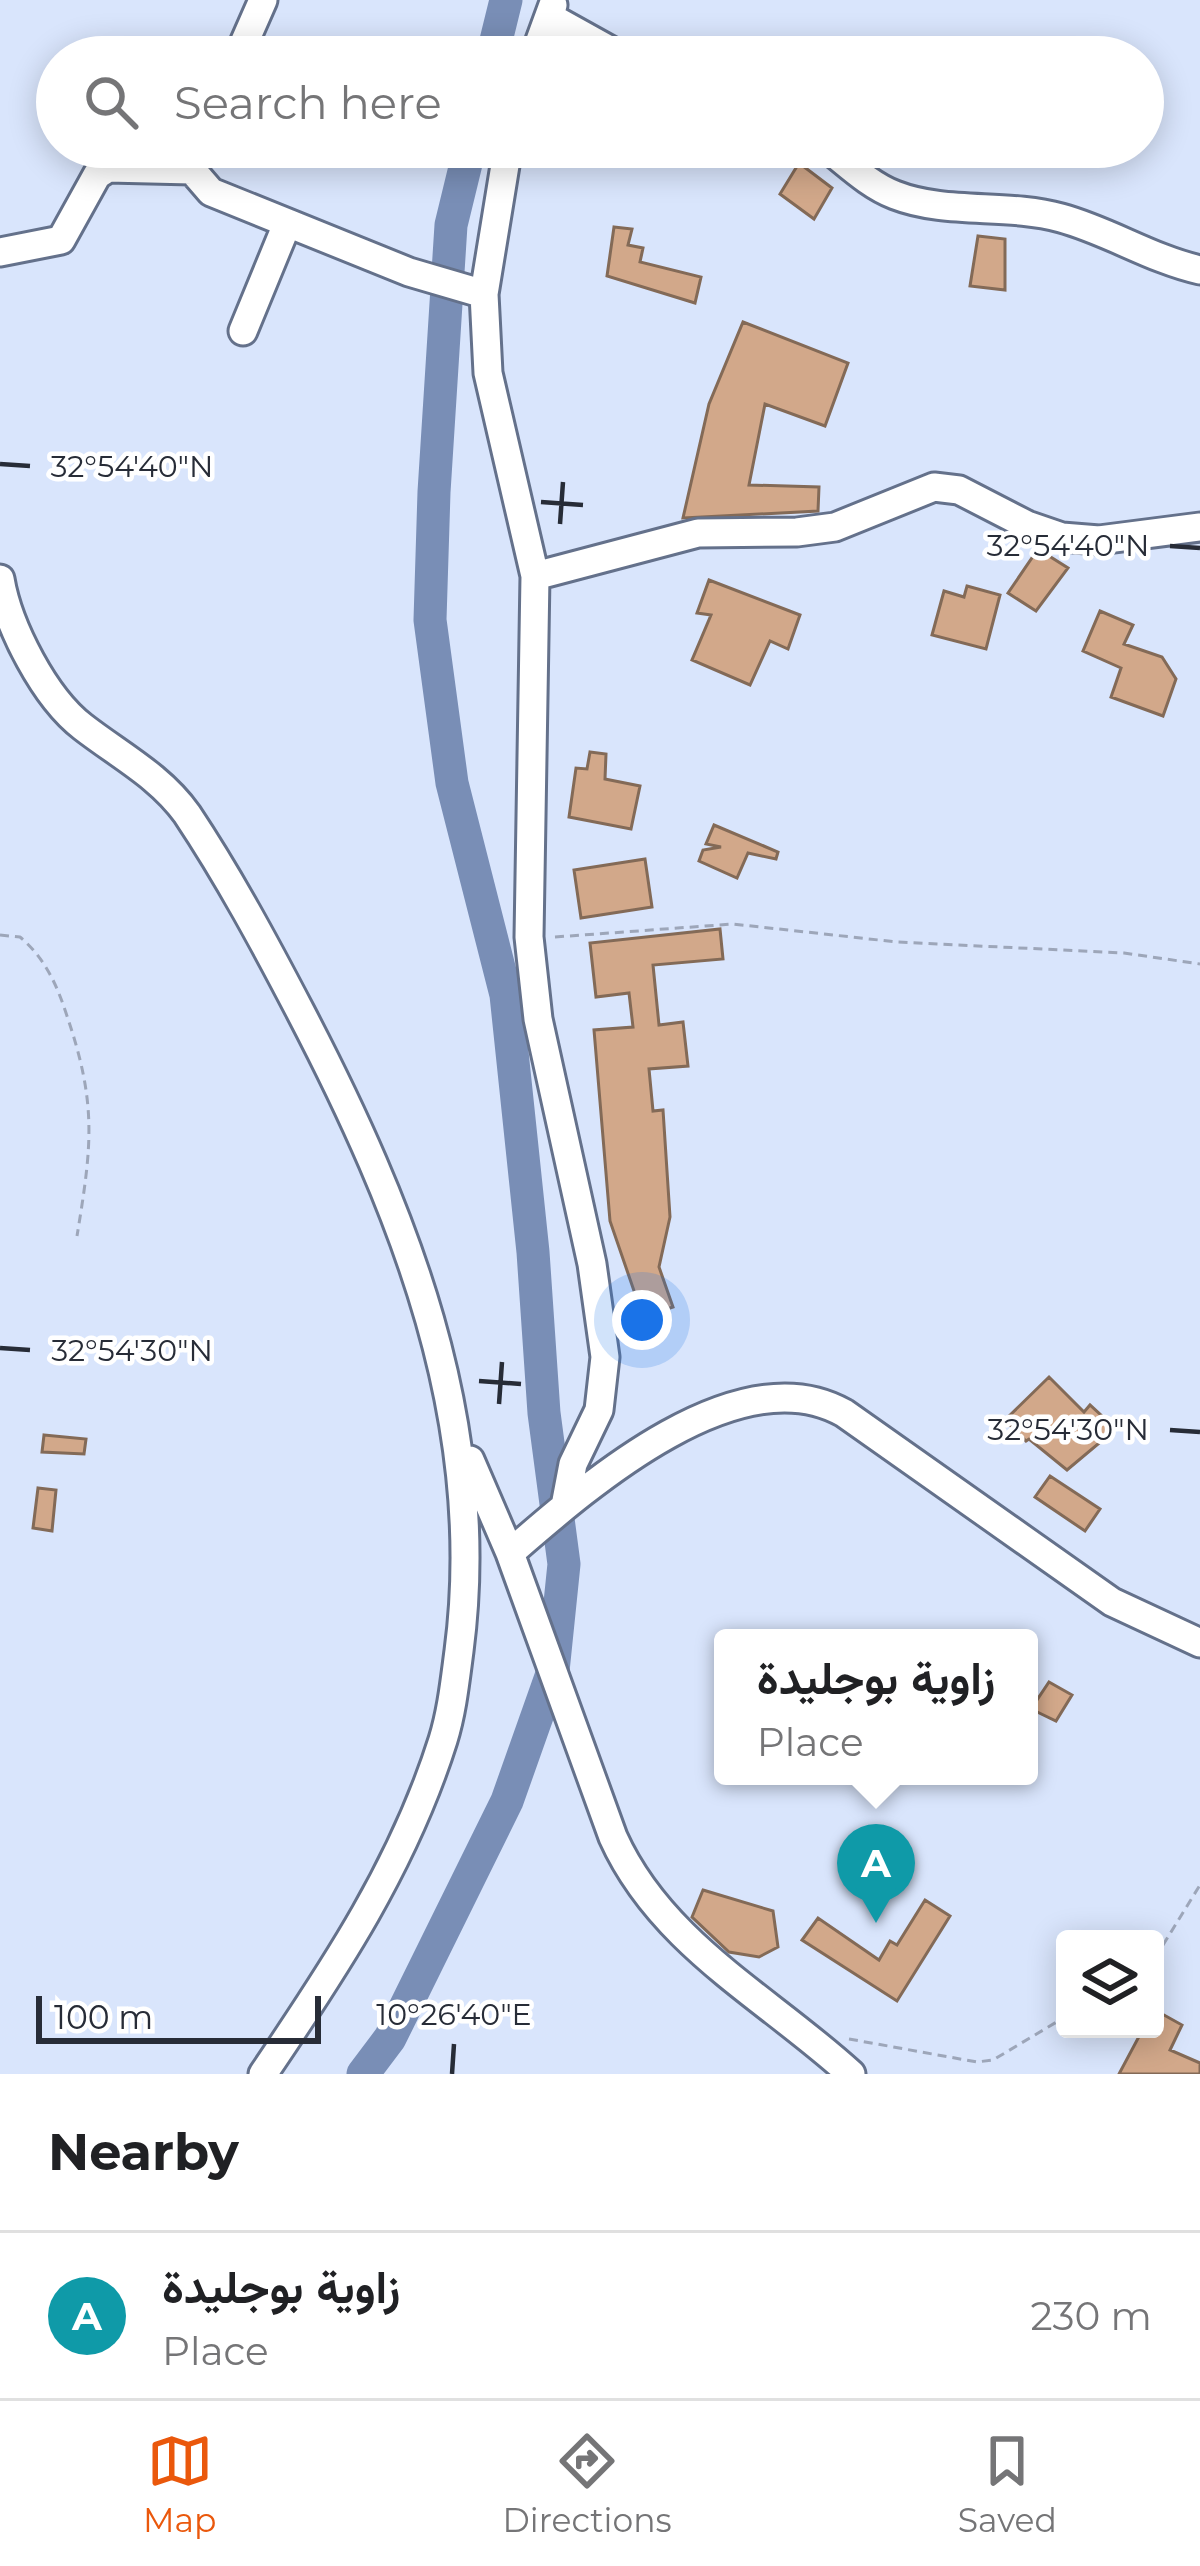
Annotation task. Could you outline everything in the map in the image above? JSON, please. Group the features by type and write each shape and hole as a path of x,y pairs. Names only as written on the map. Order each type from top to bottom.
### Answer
{"street":[{"path":"247,36 262,0"},
{"path":"552,9 591,36"},
{"path":"0,252 61,240 97,175 108,168"},
{"path":"200,168 211,192 409,272 484,294"},
{"path":"505,168 484,294 488,373 535,576 529,938 538,1019 592,1264 605,1357 599,1410 573,1464 565,1506"},
{"path":"853,168 909,200 1044,213 1200,270"},
{"path":"243,331 287,224"},
{"path":"535,576 698,533 835,527 934,487 959,490 1027,525 1062,537 1100,540 1200,527"},
{"path":"0,580 23,644 54,699 78,724 136,764 182,808 260,934 318,1045 386,1192 430,1321 458,1434 510,1553 613,1837 634,1879 703,1954 851,2074"},
{"path":"510,1553 634,1454 696,1420 765,1400 798,1396 820,1400 1112,1602 1200,1643"},
{"path":"263,2074 376,1900 404,1842 443,1738 453,1700 466,1597 458,1434"}],"path":[{"path":"529,938 733,924 897,943 1124,953 1200,964"},
{"path":"0,935 20,937 47,968 86,1070 91,1110 88,1167 76,1236"},
{"path":"1164,1944 1200,1886"},
{"path":"849,2039 976,2062 1004,2054 1056,2022"}],"building":[{"path":"796,168 806,168 832,188 814,219 780,194"},
{"path":"614,227 632,229 628,245 643,248 640,262 701,277 695,303 607,276"},
{"path":"978,236 1005,239 1005,290 970,286"},
{"path":"743,322 848,363 825,426 765,404 749,485 819,487 818,511 683,518 709,404"},
{"path":"1038,549 1068,568 1036,611 1008,593"},
{"path":"709,580 800,615 788,649 770,641 750,685 692,660 711,615 697,613"},
{"path":"967,586 1000,595 986,649 932,635 944,591 964,597"},
{"path":"1100,611 1133,625 1124,644 1162,657 1176,679 1163,716 1111,697 1121,668 1083,651"},
{"path":"590,752 606,754 605,779 640,786 631,829 569,817 576,768 587,769"},
{"path":"714,825 778,852 776,859 748,853 737,878 699,861 703,850 721,847 706,844"},
{"path":"645,859 652,907 581,918 574,870"},
{"path":"720,929 723,959 653,965 659,1025 683,1022 688,1066 649,1069 653,1111 663,1110 670,1217 659,1267 673,1307 643,1317 610,1221 594,1030 633,1027 629,993 596,997 590,943"},
{"path":"1049,1377 1084,1412 1090,1405 1116,1429 1067,1470 1005,1420"},
{"path":"44,1435 86,1439 84,1454 42,1452"},
{"path":"1050,1476 1100,1509 1085,1531 1035,1497"},
{"path":"38,1488 56,1490 52,1531 33,1528"},
{"path":"1049,1682 1072,1695 1056,1721 1038,1712 1038,1698"},
{"path":"877,1852 901,1858 895,1878 873,1871"},
{"path":"703,1890 773,1911 778,1947 759,1957 729,1952 692,1917"},
{"path":"925,1900 950,1916 897,2001 802,1940 818,1918 879,1960 890,1941 897,1945"},
{"path":"1164,2015 1182,2025 1170,2050 1200,2063 1200,2074 1119,2074 1138,2038 1164,2038"}],"waterway":[{"path":"497,36 506,0"},
{"path":"363,2074 390,2038 507,1801 553,1671 564,1564 544,1413 533,1252 506,995 452,783 430,620 451,225 465,168"}],"place":[{"name":"زاوية بوجليدة","path":"876,1923"}]}
